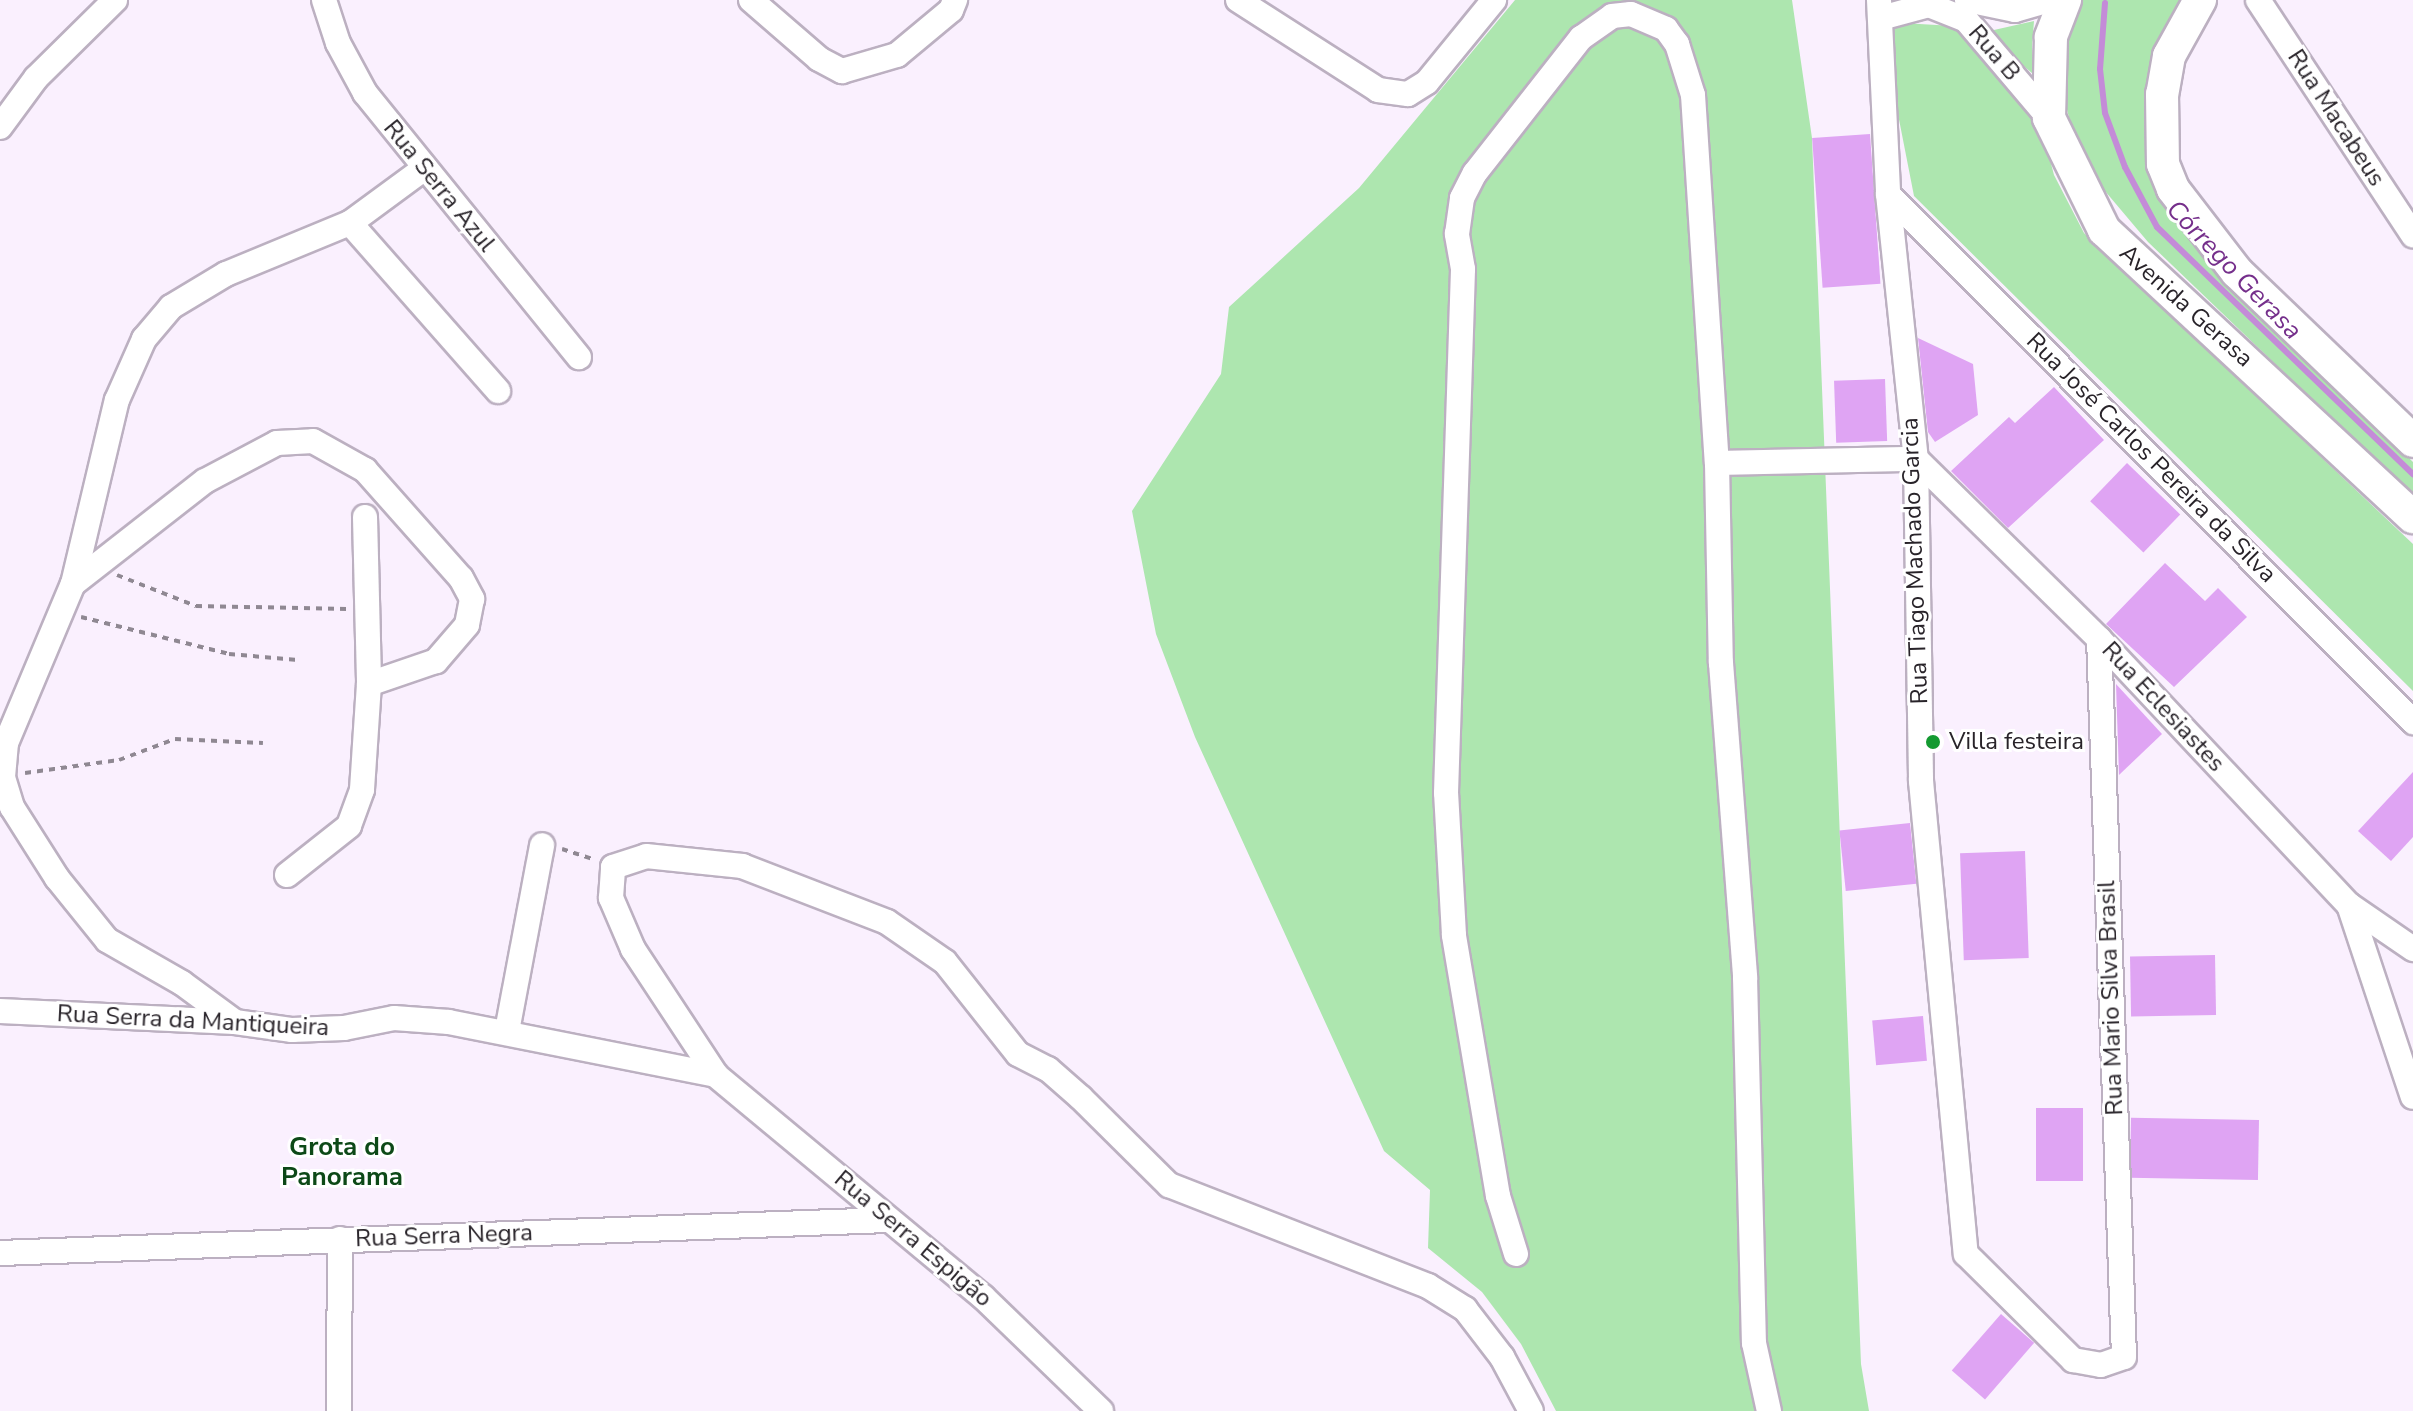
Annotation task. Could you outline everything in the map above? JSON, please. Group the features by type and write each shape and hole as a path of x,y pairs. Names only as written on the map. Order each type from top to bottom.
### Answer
{"main road":[{"name":"Avenida Gerasa","path":"2065,0 2051,37 2049,118 2104,230 2413,517"},
{"path":"2200,0 2169,56 2162,94 2163,164 2173,189 2237,272 2413,441"}],"street":[{"path":"0,127 36,78 115,0"},
{"name":"Rua Serra Azul","path":"324,0 338,43 365,93 579,357"},
{"path":"751,0 819,59 842,71 897,55 955,0"},
{"path":"1238,0 1378,90 1408,94 1427,82 1494,0"},
{"name":"Rua B","path":"1967,0 2015,10 2050,0"},
{"name":"Rua Macabeus","path":"2258,0 2413,235"},
{"name":"Rua B","path":"1880,9 1929,5 1957,15 1979,33 2049,118"},
{"name":"Rua Tiago Machado Garcia","path":"1880,9 1888,194 1916,459 1921,781 1966,1254 2073,1360 2101,1365 2124,1357"},
{"path":"1516,1254 1498,1196 1454,935 1446,793 1463,269 1457,234 1462,198 1475,173 1581,38 1612,16 1649,19 1666,29 1677,44 1693,95 1717,463 1721,663 1745,977 1754,1343 1769,1411"},
{"path":"235,1022 182,983 107,940 57,878 12,807 3,777 6,743 73,584 117,400 144,339 198,287 350,223 425,168"},
{"name":"Rua José Carlos Pereira da Silva","path":"1888,194 2413,722"},
{"path":"350,223 498,391"},
{"path":"73,584 205,481 277,443 313,441 365,470 461,578 472,599 467,625 436,661 369,684"},
{"path":"1717,463 1916,459"},
{"name":"Rua Eclesiastes","path":"1916,459 2099,639 2349,905 2413,949"},
{"path":"287,875 349,826 362,790 369,684 365,517"},
{"name":"Rua Mario Silva Brasil","path":"2099,639 2124,1357"},
{"path":"507,1031 542,845"},
{"path":"716,1075 633,949 611,898 613,867 646,856 742,866 887,922 945,962 1018,1054 1048,1069 1169,1185 1284,1234 1428,1286 1465,1309 1502,1357 1531,1411"},
{"path":"2349,905 2413,1097"},
{"name":"Rua Serra da Mantiqueira","path":"0,1011 235,1022 292,1030 344,1028 394,1018 507,1031 716,1075"},
{"name":"Rua Serra Espigão","path":"716,1075 983,1297 1101,1411"},
{"name":"Rua Serra Negra","path":"0,1253 888,1220"},
{"path":"339,1411 340,1239"}],"path":[{"path":"96,567 196,606 368,610"},
{"path":"59,614 229,654 298,660"},
{"path":"3,777 119,760 175,739 263,743"},
{"path":"542,845 613,867"}],"green space":[{"path":"1515,0 1792,0 1812,138 1861,1364 1869,1411 1556,1411 1521,1344 1482,1292 1428,1248 1430,1190 1384,1151 1195,737 1156,634 1132,511 1221,374 1229,307 1359,188"},
{"path":"2070,0 2184,0 2151,150 2303,354 2413,462 2413,496 2148,242 2094,178 2074,137 2063,94 2058,53"},
{"path":"2034,21 2032,47 2033,74 1985,32"},
{"path":"1902,23 1954,26 2039,118 2054,175 2084,233 2413,544 2413,691 1914,196 1886,53 1891,32"}],"building":[{"path":"1870,134 1880,284 1823,288 1812,138"},
{"path":"1918,338 1973,364 1978,415 1935,442 1928,432"},
{"path":"1885,379 1887,441 1836,443 1834,381"},
{"path":"2054,387 2104,440 2008,528 1951,471 2009,417 2015,423"},
{"path":"2127,463 2180,514 2143,553 2090,501"},
{"path":"2165,563 2205,601 2218,588 2247,617 2174,687 2106,624"},
{"path":"2116,684 2162,734 2119,775"},
{"path":"2413,772 2413,837 2391,861 2358,831"},
{"path":"1910,823 1916,884 1846,891 1839,830"},
{"path":"2025,851 2029,958 1964,960 1960,853"},
{"path":"2215,955 2216,1015 2131,1016 2130,956"},
{"path":"1923,1016 1927,1061 1876,1065 1872,1020"},
{"path":"2036,1108 2083,1108 2083,1181 2036,1181"},
{"path":"2131,1118 2259,1120 2258,1180 2130,1178"},
{"path":"2001,1314 2034,1343 1985,1399 1952,1371"}],"waterway":[{"name":"Córrego Gerasa","path":"2105,3 2100,69 2105,113 2125,167 2157,227 2413,474"}],"place":[{"name":"Villa festeira","path":"1933,742"}],"district":[{"name":"Grota do Panorama","path":"342,1162"}]}
